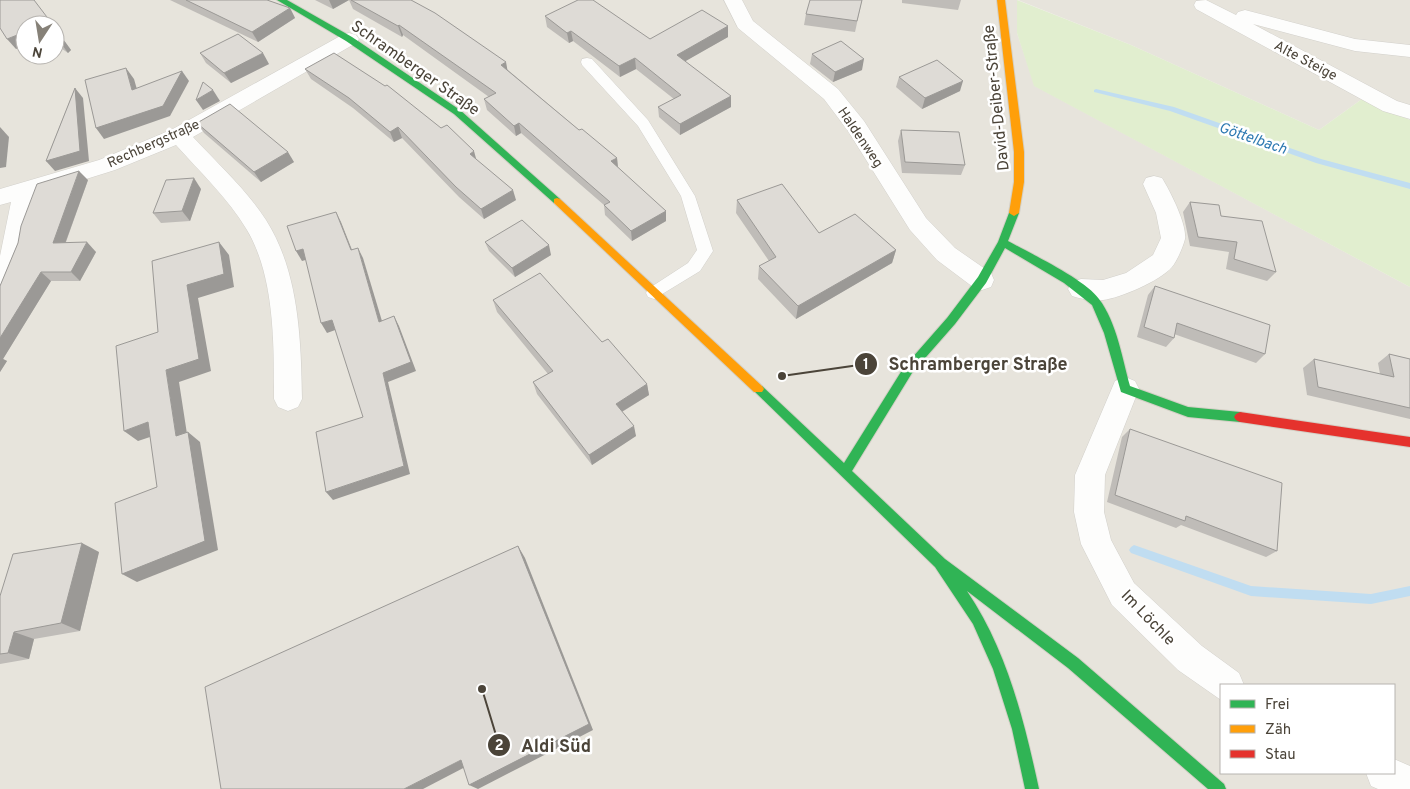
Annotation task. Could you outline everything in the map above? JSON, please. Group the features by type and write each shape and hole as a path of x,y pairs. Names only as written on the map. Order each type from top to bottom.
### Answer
{"main road":[{"name":"Schramberger Straße","path":"281,0 349,38 457,112 543,188 846,471 940,563"},
{"name":"David-Deiber-Straße","path":"846,471 908,370 951,321 982,280 1003,242 1016,206 1019,182 1019,152 1000,0"},
{"path":"1003,242 1081,289 1095,300 1103,317 1125,389 1188,412 1270,420 1410,442"},
{"path":"940,563 978,619 1000,668 1019,729 1032,789"},
{"path":"940,563 1073,663 1219,789"}],"street":[{"name":"Haldenweg","path":"733,0 745,24 831,94 856,126 918,224 946,254 982,280"},
{"name":"Alte Steige","path":"1197,2 1355,45 1410,51"},
{"name":"Alte Steige","path":"1197,2 1390,106 1410,112"},
{"name":"Rechbergstraße","path":"0,197 107,165 179,135 349,38"},
{"path":"179,135 244,207 265,240 280,287 288,338 288,399"},
{"path":"1081,289 1103,290 1135,280 1163,261 1173,238 1168,213 1154,184"},
{"path":"0,287 14,252 24,191"},
{"name":"Im Löchle","path":"1125,389 1090,475 1089,512 1096,544 1123,594 1190,658 1226,684"},
{"path":"1386,774 1410,784"}],"lane":[{"path":"587,62 643,124 688,196 705,251 694,267 654,292"}],"shaded area":[{"path":"0,0 1017,0 1017,33 1035,86 1410,287 1410,789 0,789"},
{"path":"1018,0 1410,0 1410,120 1362,99 1319,130 1131,45"}],"green space":[{"path":"1017,0 1131,45 1319,130 1362,99 1410,120 1410,287 1034,86 1017,33"}],"building":[{"path":"0,0 34,0 45,15 15,15 15,36 7,39 0,28"},
{"path":"186,0 267,0 290,8 252,32"},
{"path":"351,0 411,0 435,13 506,62 501,65 579,130 582,129 617,158 611,161 666,211 631,231 604,205 610,202 519,123 514,126 484,99 496,93 399,25"},
{"path":"578,0 593,0 650,39 702,10 728,26 677,55 731,96 680,124 658,107 681,95 635,58 619,66 571,31 567,33 545,16"},
{"path":"810,0 862,0 857,21 806,14"},
{"path":"238,34 263,53 224,73 200,53"},
{"path":"841,41 864,59 835,72 812,54"},
{"path":"334,53 385,86 387,85 441,128 447,125 474,151 470,154 513,190 481,209 456,187 398,127 390,132 349,98 305,69"},
{"path":"937,60 963,81 925,98 899,77"},
{"path":"126,68 132,90 182,71 163,106 96,128 85,80"},
{"path":"203,82 213,90 196,100"},
{"path":"75,88 80,151 46,161"},
{"path":"230,104 288,152 254,172 197,123"},
{"path":"901,130 959,132 965,165 905,162"},
{"path":"79,171 53,243 87,242 71,272 41,272 0,338 0,286 18,243 21,226 37,184"},
{"path":"194,178 182,211 153,213 166,180"},
{"path":"782,184 819,233 855,214 896,250 798,306 759,266 776,257 737,200"},
{"path":"1190,202 1219,205 1221,216 1262,221 1276,272 1234,259 1237,242 1198,237"},
{"path":"336,212 351,250 358,248 379,322 394,316 411,362 383,373 404,466 326,492 316,432 363,417 332,320 321,323 303,249 296,251 287,226"},
{"path":"522,220 549,245 512,268 485,242"},
{"path":"219,242 224,274 187,285 199,359 166,370 176,436 188,432 205,541 122,574 115,503 157,487 148,422 124,431 116,346 158,332 152,261"},
{"path":"540,273 602,342 608,339 647,384 616,404 634,426 589,455 533,382 553,371 493,300"},
{"path":"1155,286 1270,325 1265,354 1177,323 1174,338 1144,327"},
{"path":"1389,354 1410,359 1410,408 1318,387 1314,359 1394,377"},
{"path":"1130,429 1282,483 1277,551 1186,516 1185,521 1115,495"},
{"path":"82,543 61,623 14,632 8,653 0,654 0,596 13,554"},
{"path":"518,546 589,724 469,785 461,760 404,789 221,789 205,687"}],"waterway":[{"name":"Göttelbach","path":"1096,91 1172,109 1319,161 1410,186"},
{"path":"1134,550 1251,591 1371,599 1410,591"}],"traffic: fast":[{"path":"281,0 349,39 457,112 557,201"},
{"path":"846,471 908,370 951,321 982,280 1003,242 1014,213"},
{"path":"1003,242 1068,280 1096,302 1109,333 1125,389 1188,412 1240,417"},
{"path":"758,389 940,563 978,619 1000,668 1019,729 1032,789"},
{"path":"940,563 1073,663 1219,789"}],"traffic: slow":[{"path":"1001,0 1019,152 1019,182 1014,213"},
{"path":"557,201 758,389"}],"traffic: jam":[{"path":"1240,417 1410,442"}],"place":[{"name":"Schramberger Straße","path":"782,376"},
{"name":"Aldi Süd","path":"482,689"}]}
